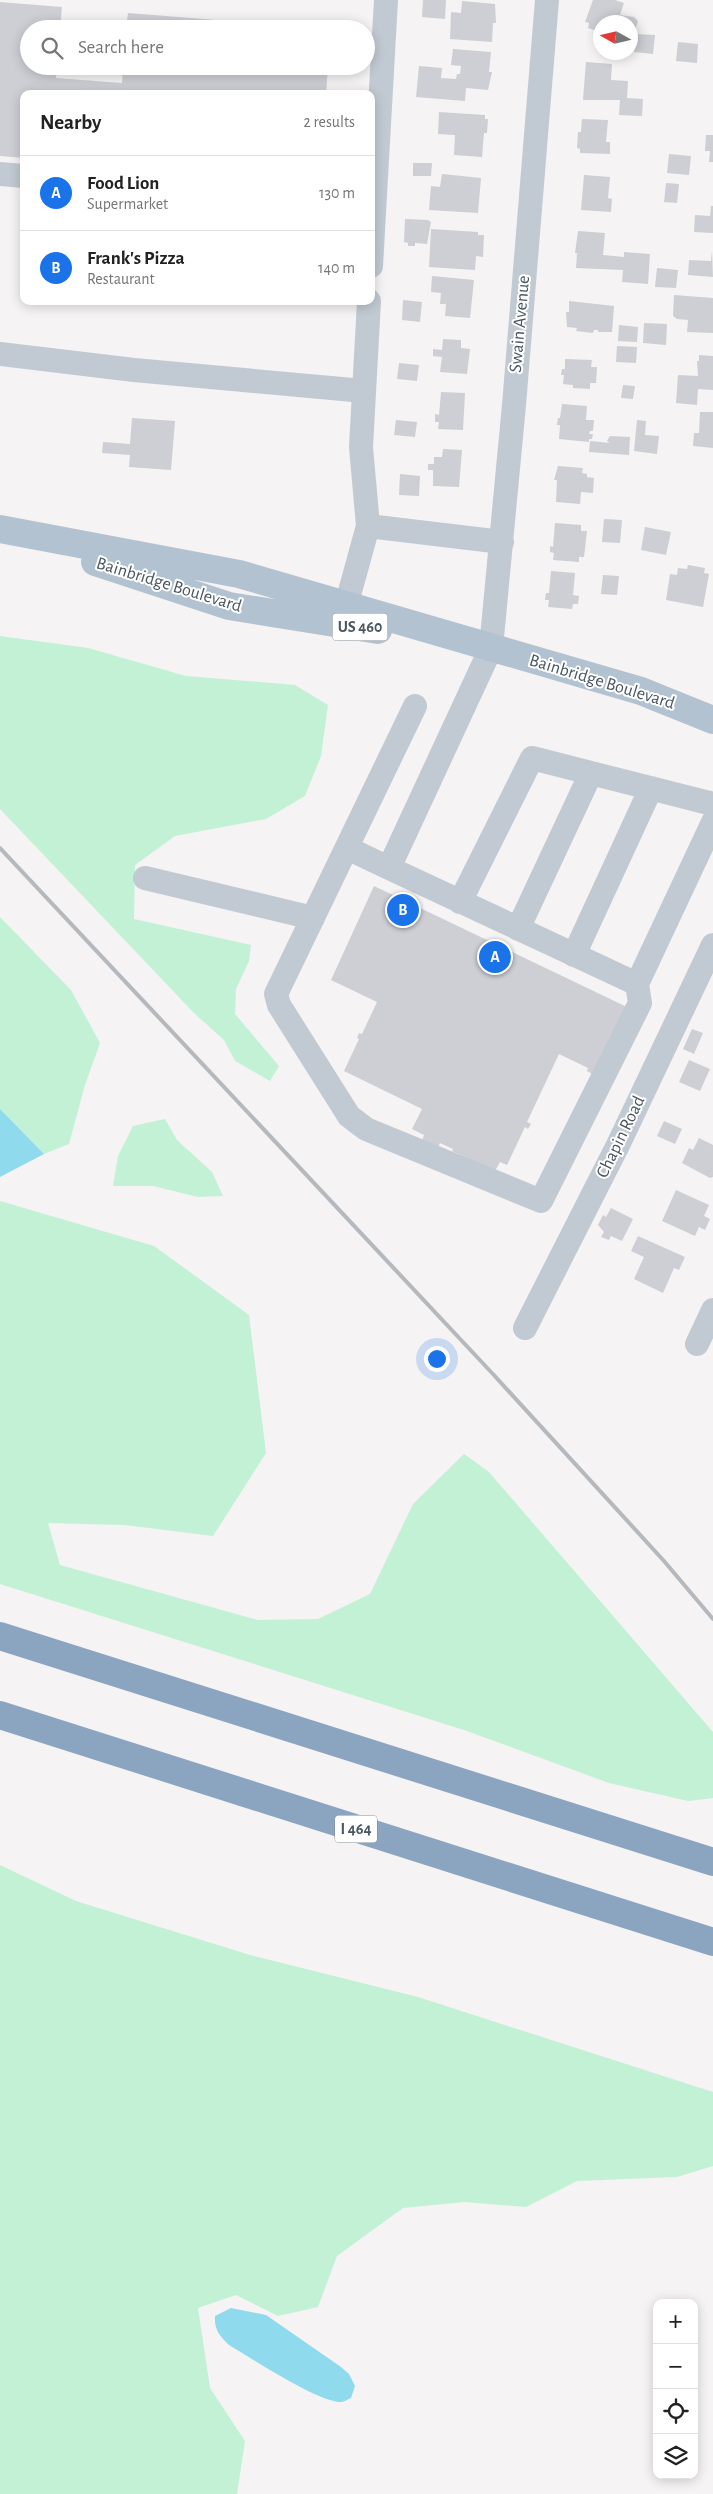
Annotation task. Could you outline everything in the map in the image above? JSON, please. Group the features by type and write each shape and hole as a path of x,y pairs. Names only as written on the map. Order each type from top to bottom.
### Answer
{"highway":[{"path":"0,1636 713,1862"},
{"name":"I 464","path":"0,1715 713,1942"}],"main road":[{"name":"Bainbridge Boulevard","path":"0,530 239,574 641,691 713,720"},
{"name":"Bainbridge Boulevard","path":"0,530 229,606 490,648"}],"street":[{"path":"375,172 386,0"},
{"name":"Swain Avenue","path":"388,868 490,648 502,542 547,0"},
{"path":"0,174 20,176"},
{"path":"346,606 368,526 361,447 369,305"},
{"path":"0,354 134,370 364,391"},
{"path":"368,526 502,542"},
{"path":"415,706 276,994 279,1005 349,1116 366,1129 541,1201 640,1004 637,984 713,822"},
{"path":"460,902 532,758 713,804"},
{"path":"518,929 591,773"},
{"path":"574,955 651,788"},
{"path":"347,848 637,984"},
{"path":"145,878 313,918"},
{"name":"Chapin Road","path":"525,1328 619,1143 713,945"},
{"path":"696,1344 713,1310"}],"green space":[{"path":"0,636 88,648 186,676 295,685 328,705 321,756 305,796 266,819 175,836 135,865 134,919 251,945 249,961 236,989 235,1014 279,1066 270,1081 235,1061 224,1040 194,1013 0,809"},
{"path":"0,917 71,990 100,1043 85,1085 69,1144 44,1154 0,1109"},
{"path":"165,1119 177,1140 212,1172 223,1196 198,1197 153,1186 113,1186 118,1156 133,1126"},
{"path":"0,1201 154,1246 249,1315 266,1453 213,1536 125,1525 48,1523 60,1565 258,1620 318,1619 370,1594 413,1504 464,1454 489,1472 713,1732 713,1798 688,1801 609,1783 464,1730 0,1584"},
{"path":"0,1865 76,1901 250,1955 418,1997 713,2092 713,2166 677,2177 577,2181 526,2207 464,2202 403,2208 337,2256 318,2307 278,2316 236,2295 198,2308 210,2388 245,2441 237,2494 0,2494"}],"water":[{"path":"0,1109 44,1154 0,1177"},
{"path":"231,2308 266,2315 341,2367 349,2374 355,2386 351,2398 341,2402 317,2395 285,2379 229,2345 218,2332 215,2325 215,2316"}],"building":[{"path":"423,0 446,0 445,19 422,17"},
{"path":"593,0 615,0 624,3 620,15 593,15 593,30 588,28 589,23 585,22"},
{"path":"462,1 495,4 496,23 493,23 492,42 450,39 451,12 461,13"},
{"path":"0,2 62,7 61,20 20,20 20,75 56,75 56,78 122,83 122,75 327,75 326,90 20,90 20,158 0,156"},
{"path":"128,13 216,20 127,20"},
{"path":"638,34 655,35 653,54 638,52"},
{"path":"678,42 698,44 697,63 676,61"},
{"path":"453,49 491,52 489,72 492,72 488,90 466,88 465,101 416,97 419,66 442,68 441,78 456,79 457,74 460,74 461,66 451,65"},
{"path":"586,62 612,64 611,80 628,81 627,98 643,99 642,116 619,115 620,100 583,100"},
{"path":"439,112 485,115 485,119 488,119 487,133 484,133 482,157 454,155 455,135 438,134"},
{"path":"582,119 608,120 606,142 610,142 610,154 580,153 580,149 577,148 578,132 581,132"},
{"path":"706,135 713,135 713,162 709,162 710,151 705,151"},
{"path":"669,154 691,156 689,175 667,173"},
{"path":"413,163 432,163 431,176 413,176"},
{"path":"442,174 481,178 478,213 429,210 431,186 440,187"},
{"path":"584,175 610,177 608,198 612,199 611,212 581,210"},
{"path":"666,183 679,184 677,203 664,202"},
{"path":"711,206 713,206 713,233 694,232 695,215 710,216"},
{"path":"405,219 428,220 431,222 427,244 415,243 415,246 408,246 408,243 404,242"},
{"path":"431,229 478,232 478,235 484,235 483,257 476,256 475,270 429,267"},
{"path":"578,231 605,233 603,255 624,257 624,252 650,254 648,284 622,282 623,270 576,268 577,253 575,253"},
{"path":"712,251 713,277 688,275 689,260 711,261"},
{"path":"657,268 678,270 676,288 655,287"},
{"path":"432,276 474,280 470,318 445,316 446,304 440,304 441,293 431,292"},
{"path":"674,295 713,298 713,333 687,332 688,320 677,319 673,316"},
{"path":"403,300 422,302 420,322 402,320"},
{"path":"569,301 614,306 612,332 598,332 598,330 594,330 593,333 576,331 577,328 567,327 566,312 569,312"},
{"path":"644,323 667,324 666,345 643,343"},
{"path":"619,325 638,327 637,342 618,341"},
{"path":"443,339 461,340 461,348 470,349 467,374 440,372 442,357 433,356 433,349 442,350"},
{"path":"617,346 637,347 636,363 616,362"},
{"path":"699,355 713,356 713,390 698,389 697,405 676,403 678,375 698,376 697,361 699,361"},
{"path":"565,359 592,360 591,367 597,367 596,383 590,383 590,389 573,388 573,385 563,384 564,375 561,375 562,369 565,369"},
{"path":"399,363 419,365 417,381 397,379"},
{"path":"623,385 635,386 633,399 621,398"},
{"path":"441,392 465,393 463,430 438,429 439,422 435,422 435,414 439,415"},
{"path":"562,404 587,406 586,420 594,420 593,431 590,431 589,434 593,434 592,439 589,439 589,442 559,439 560,425 557,425"},
{"path":"700,412 713,412 713,448 693,446 694,433 699,433"},
{"path":"132,418 175,421 171,470 129,467 130,455 102,453 103,442 130,444"},
{"path":"396,420 417,422 415,437 394,435"},
{"path":"637,420 646,421 645,435 659,436 657,454 634,451"},
{"path":"610,436 630,437 629,455 589,452 590,441 610,443 607,441"},
{"path":"443,449 462,450 459,487 433,486 433,470 428,470 428,464 434,464 434,457 442,457"},
{"path":"558,466 583,468 582,473 587,474 587,477 594,478 593,493 581,492 580,504 556,502 557,480 554,480"},
{"path":"400,474 420,476 419,496 399,495"},
{"path":"604,519 622,520 620,543 602,542"},
{"path":"555,523 581,525 581,531 587,531 584,557 579,557 579,562 553,560 554,553 550,552 550,546 553,547"},
{"path":"645,527 671,532 666,555 641,550"},
{"path":"688,565 705,568 704,573 709,574 703,607 666,600 670,574 677,575 678,568 687,569"},
{"path":"551,571 575,573 573,595 579,596 578,604 573,604 572,609 548,607 549,600 545,600 546,593 549,593"},
{"path":"603,575 619,576 617,595 601,594"},
{"path":"374,886 629,1008 592,1074 587,1071 588,1068 559,1054 527,1122 531,1124 528,1129 525,1127 507,1165 500,1162 495,1171 452,1151 453,1149 440,1143 438,1148 422,1141 424,1135 412,1129 422,1109 344,1071 359,1039 357,1038 359,1033 362,1034 377,1002 331,980"},
{"path":"692,1029 703,1033 694,1054 683,1049"},
{"path":"689,1060 710,1069 700,1091 679,1082"},
{"path":"664,1121 682,1129 675,1144 657,1136"},
{"path":"699,1138 713,1145 713,1177 710,1178 682,1163 689,1148 693,1150"},
{"path":"676,1190 709,1205 704,1216 710,1219 705,1230 699,1227 695,1236 662,1221"},
{"path":"611,1208 633,1219 622,1241 611,1236 609,1240 601,1237 604,1232 598,1225 603,1215 606,1217"},
{"path":"638,1236 685,1257 679,1270 674,1268 663,1293 634,1279 644,1257 631,1251"}],"railway":[{"path":"0,848 492,1373 664,1561 713,1619"}],"place":[{"name":"Frank's Pizza","path":"403,910"},
{"name":"Food Lion","path":"495,957"}]}
